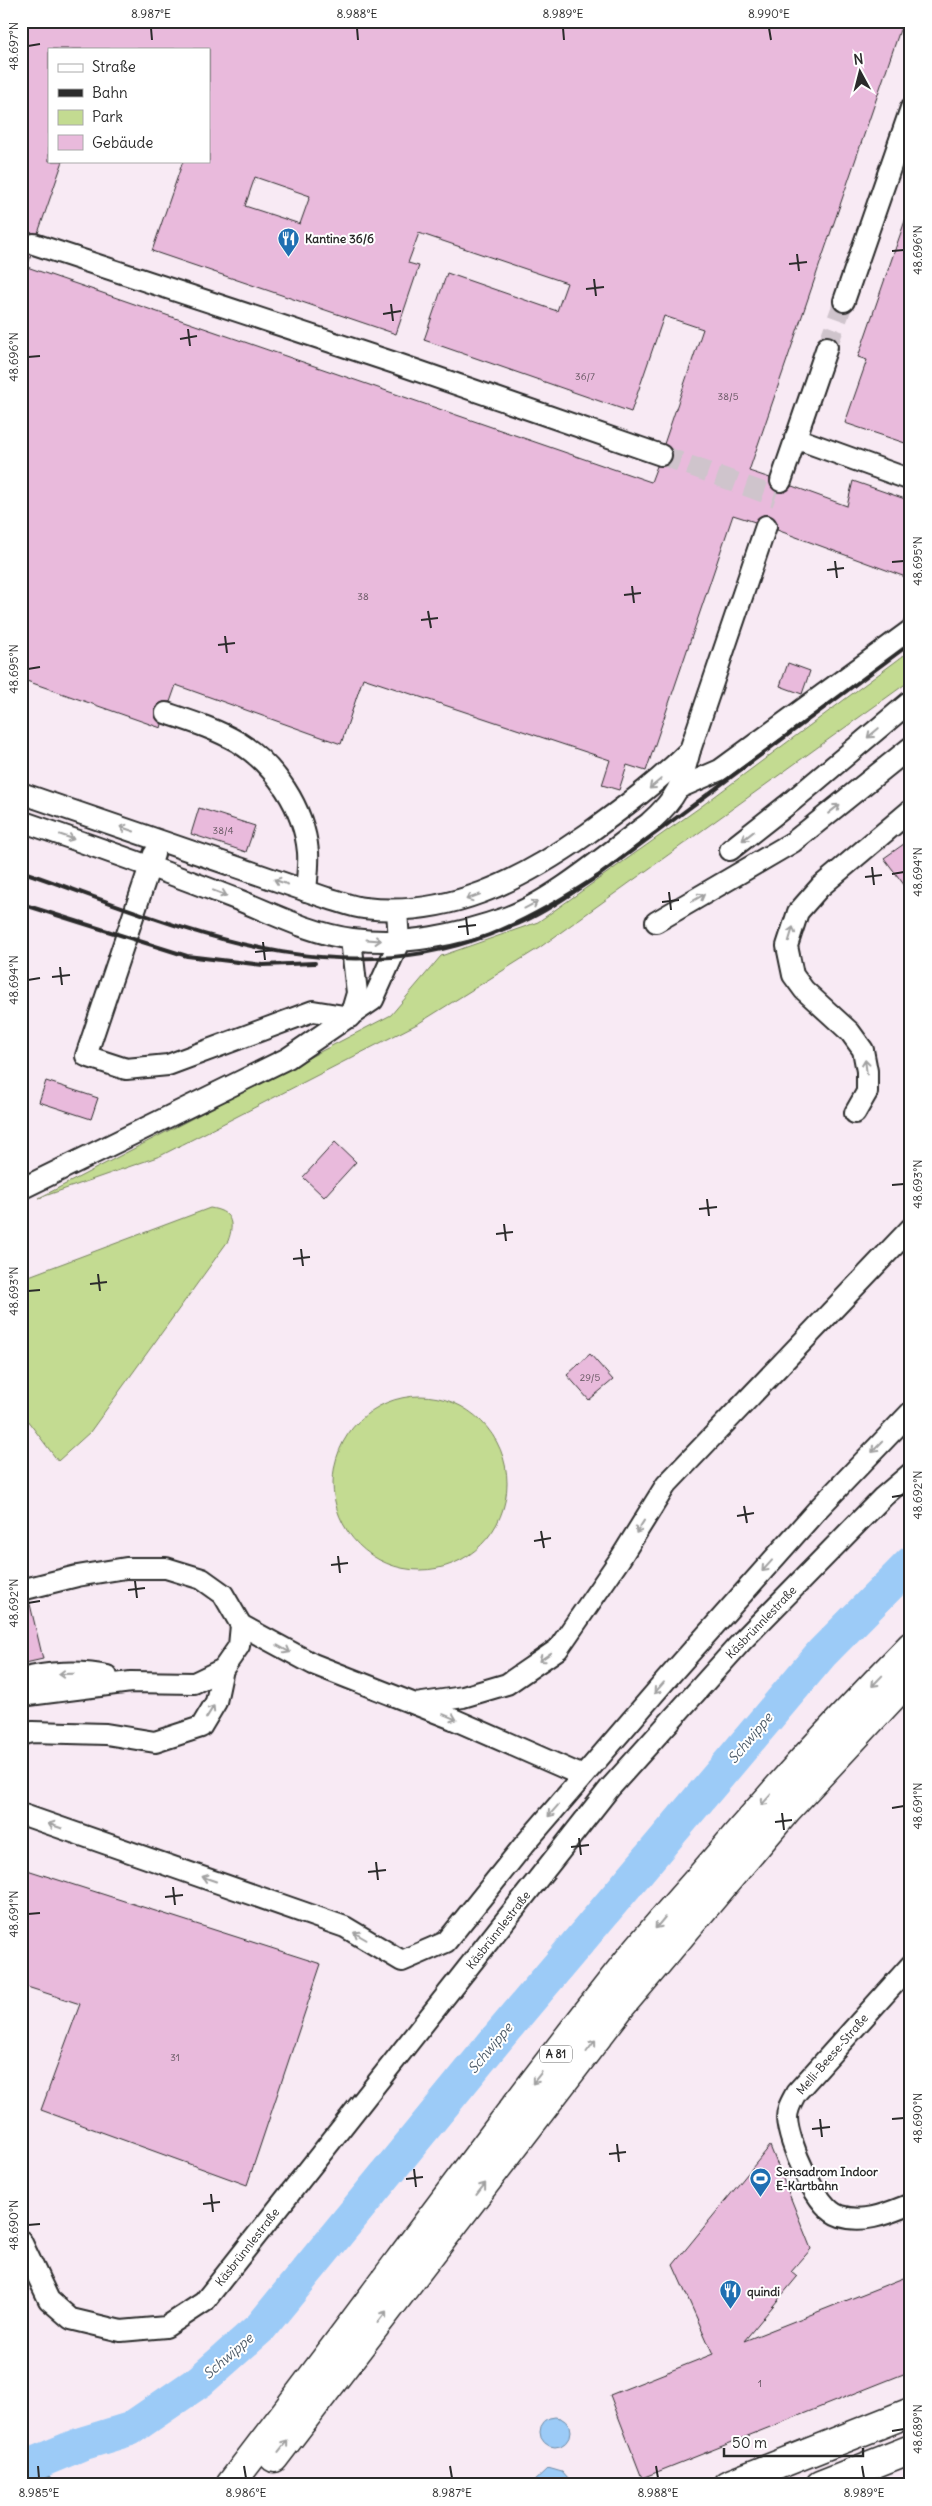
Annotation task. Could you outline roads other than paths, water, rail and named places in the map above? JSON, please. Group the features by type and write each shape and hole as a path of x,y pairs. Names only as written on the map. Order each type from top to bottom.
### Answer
{"main road":[{"name":"A 81","path":"230,2485 325,2356 423,2231 478,2154 632,1956 768,1798 911,1646"},
{"name":"A 81","path":"253,2485 622,2005 787,1810 911,1677"},
{"path":"727,2485 911,2412"},
{"path":"820,2485 911,2449"}],"street":[{"path":"844,301 911,108"},
{"path":"34,244 401,365 661,455"},
{"path":"781,482 827,347"},
{"path":"795,438 911,480"},
{"path":"21,821 150,866 319,930 351,939 399,942 431,939 509,916 547,897 649,823 664,810 680,787 690,750 766,526"},
{"path":"680,787 720,770 910,633"},
{"path":"730,850 791,802 911,701"},
{"path":"166,713 210,728 237,742 261,760 296,806 308,852 306,891"},
{"path":"656,922 793,842 911,747"},
{"path":"21,793 306,891 363,908 416,909 469,899 513,881 558,854 656,784 690,750"},
{"path":"855,1113 867,1092 867,1070 863,1050 850,1032 804,990 793,975 788,946 798,912 820,887 911,810"},
{"path":"160,840 86,1056 126,1069 168,1066 312,1011 350,1017"},
{"path":"21,1189 288,1058 373,1000 399,942 397,910"},
{"path":"350,1017 357,993 351,939"},
{"path":"416,1704 463,1696 507,1684 558,1649 620,1559 666,1485 911,1228"},
{"path":"21,1814 345,1927 402,1960 446,1942 523,1846 583,1776 818,1509 911,1412"},
{"name":"Käsbrünnlestraße","path":"21,2241 49,2300 71,2319 121,2331 166,2327 204,2302 609,1789 743,1640 883,1497 911,1473"},
{"path":"21,1590 77,1576 126,1568 166,1568 202,1579 223,1594 241,1625 312,1664 416,1704 583,1776"},
{"path":"21,1735 32,1732 106,1734 155,1742 201,1726 216,1702 223,1669 239,1646 241,1625"},
{"path":"21,1696 131,1682 194,1683 223,1669"},
{"path":"21,1679 39,1674 96,1673 131,1682"},
{"name":"Melli-Beese-Straße","path":"911,1965 796,2093 788,2106 787,2117 789,2130 805,2172 814,2193 825,2208 838,2216 857,2220 876,2217 911,2204"}],"water":[{"path":"555,2417 561,2418 569,2426 569,2438 561,2446 555,2447 549,2446 541,2438 540,2432 541,2426 549,2418"},
{"path":"548,2468 562,2472 569,2480 568,2485 530,2485"}],"waterway":[{"name":"Schwippe","path":"21,2469 81,2444 130,2429 200,2381 261,2327 500,2035 822,1653 911,1563"},
{"path":"39,2463 52,2485"}],"tunnel":[{"path":"827,347 844,301"},
{"path":"661,455 776,497"}],"railway":[{"path":"21,871 194,931 251,946 309,956 368,959 428,952 489,935 518,923 585,885 911,643"},
{"path":"28,906 187,956 263,965 315,963"}],"place":[{"name":"Kantine 36/6","path":"289,257"},
{"name":"Sensadrom Indoor E-Kartbahn","path":"760,2197"},
{"name":"quindi","path":"731,2310"}]}
